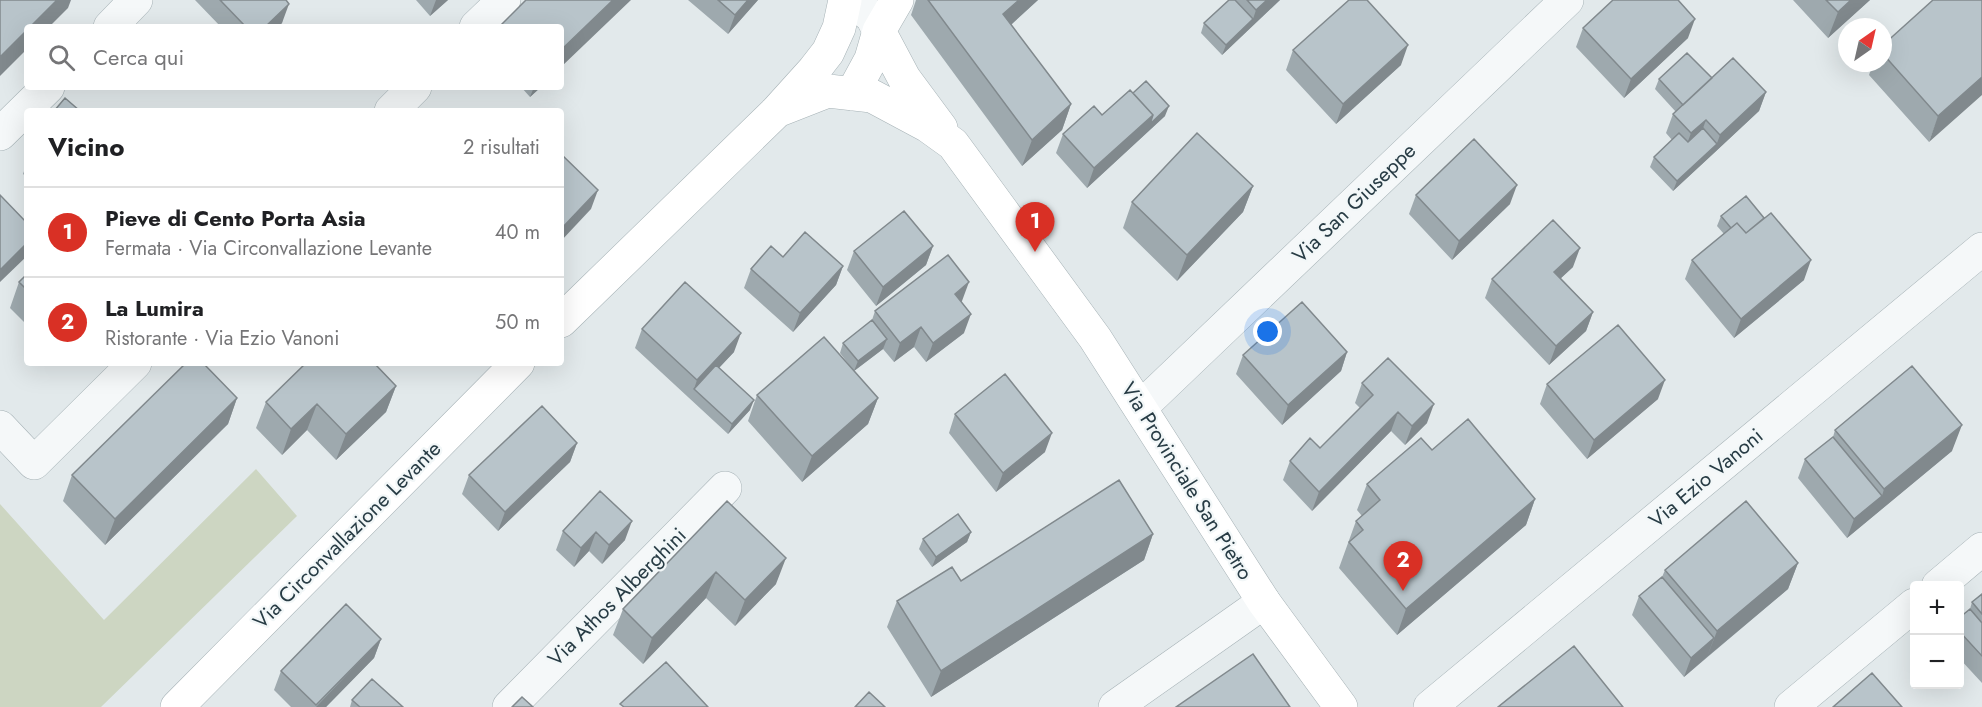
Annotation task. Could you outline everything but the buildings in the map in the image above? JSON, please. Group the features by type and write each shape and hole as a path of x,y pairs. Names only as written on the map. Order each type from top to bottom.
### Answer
{"main road":[{"path":"852,94 871,59 879,31 897,0"},
{"path":"845,9 843,66 852,94"},
{"path":"564,318 777,111 828,52 845,9"},
{"path":"879,31 904,78 953,144"},
{"path":"777,111 828,91 872,96 928,126 953,144"},
{"name":"Via Provinciale San Pietro","path":"953,144 1035,252 1141,407 1264,602 1341,707"},
{"name":"Via Circonvallazione Levante","path":"177,707 515,366"}],"street":[{"path":"479,24 504,0"},
{"name":"Via San Giuseppe","path":"1141,407 1567,0"},
{"path":"845,9 872,17 879,31"},
{"path":"27,108 45,90"},
{"path":"394,108 413,90"},
{"path":"0,134 24,110"},
{"name":"Via Ezio Vanoni","path":"1430,707 1982,249"},
{"path":"0,427 34,463 132,366"},
{"name":"Via Athos Alberghini","path":"509,707 725,488"},
{"path":"1943,581 1982,549"},
{"path":"1115,707 1264,602"},
{"path":"1791,707 1910,608"}],"green space":[{"path":"256,469 297,516 101,707 0,707 0,504 104,620"}],"place":[{"name":"Pieve di Cento Porta Asia","path":"1035,252"},
{"name":"La Lumira","path":"1403,591"}]}
